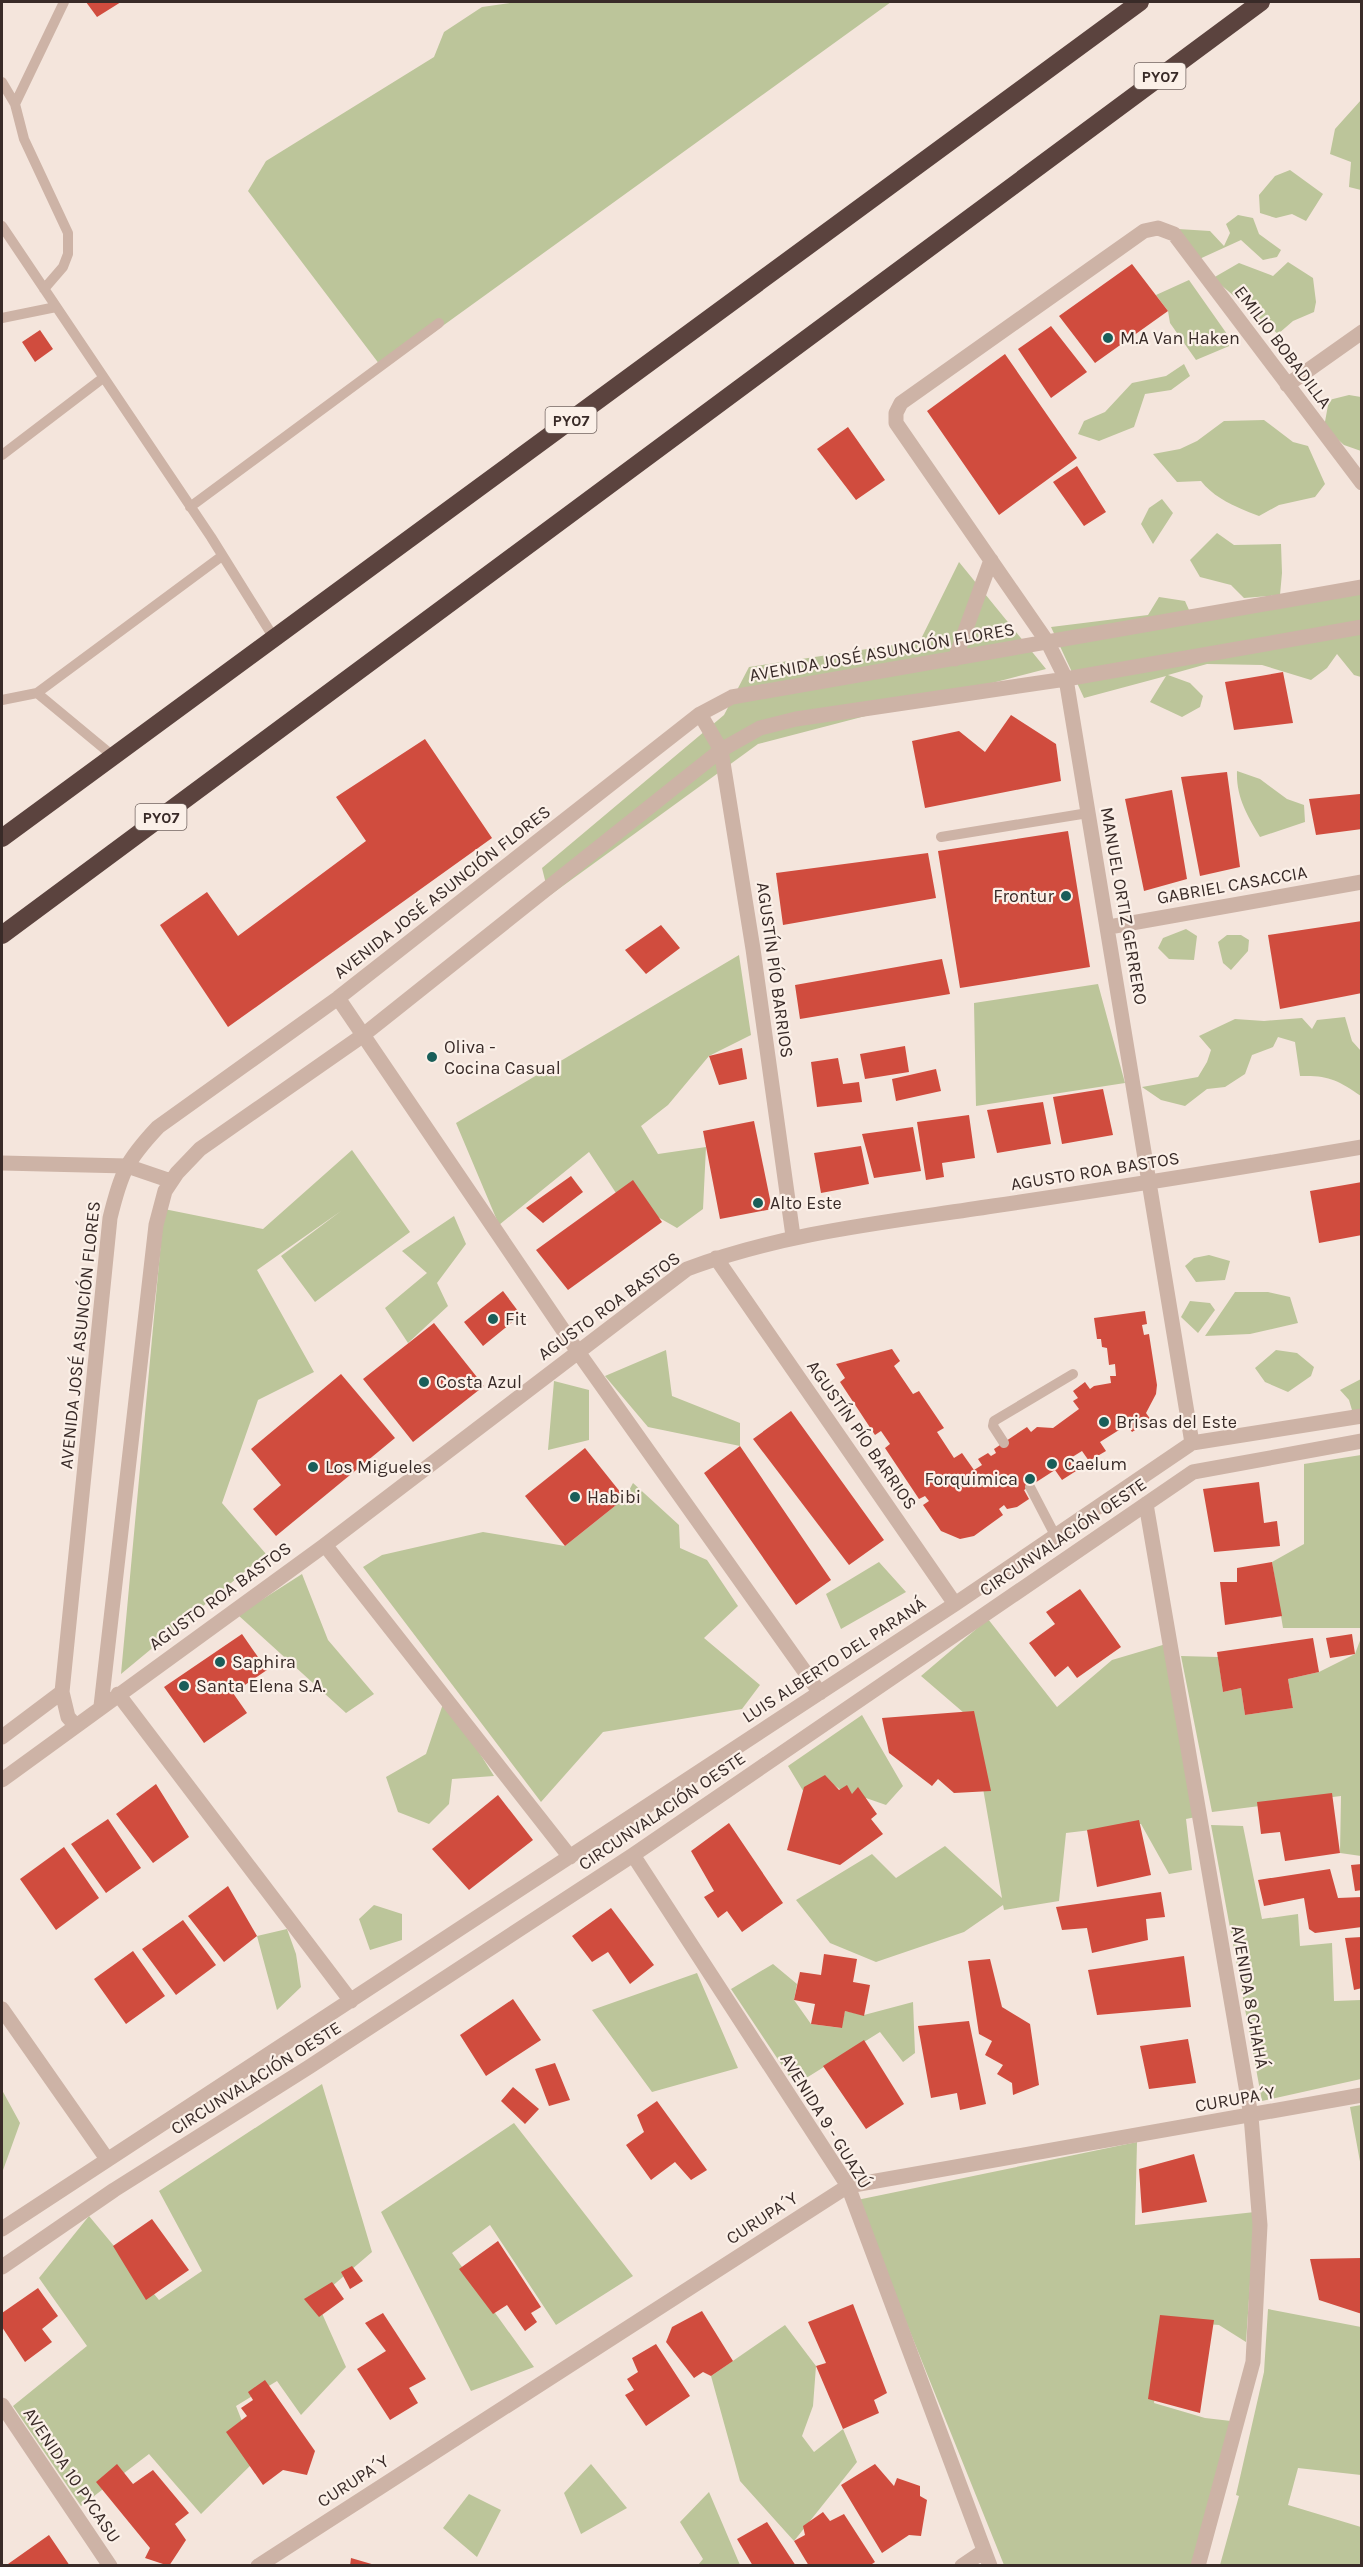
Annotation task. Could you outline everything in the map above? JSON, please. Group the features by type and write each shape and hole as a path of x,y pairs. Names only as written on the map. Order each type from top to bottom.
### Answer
{"highway":[{"name":"PY07","path":"2,838 1140,2"},
{"name":"PY07","path":"2,935 1261,2"}],"street":[{"name":"EMILIO BOBADILLA","path":"896,423 896,413 901,403 1144,231 1158,228 1174,234 1362,483"},
{"path":"1287,385 1362,332"},
{"name":"MANUEL ORTIZ GERRERO","path":"896,423 1048,644 1066,679 1109,927 1192,1443"},
{"path":"955,659 991,560"},
{"name":"AVENIDA JOSÉ ASUNCIÓN FLORES","path":"76,1726 68,1716 62,1692 110,1218 119,1181 133,1154 158,1127 338,998 700,714 732,697 1048,644 1362,587"},
{"path":"101,1706 156,1225 165,1191 200,1149 362,1036 721,750 760,728 796,719 1066,679 1362,627"},
{"name":"AGUSTÍN PÍO BARRIOS","path":"700,714 721,750 753,949 793,1236"},
{"name":"GABRIEL CASACCIA","path":"1109,927 1362,882"},
{"path":"338,998 578,1352 819,1693"},
{"name":"AGUSTO ROA BASTOS","path":"2,1780 325,1545 687,1269 716,1258 793,1236 1150,1183 1362,1147"},
{"path":"2,1163 127,1166 171,1181"},
{"name":"AGUSTÍN PÍO BARRIOS","path":"716,1258 955,1604"},
{"name":"LUIS ALBERTO DEL PARANÁ","path":"2,2229 955,1604 1192,1443 1362,1416"},
{"name":"CIRCUNVALACIÓN OESTE","path":"2,2266 114,2190 309,2067 633,1855 1193,1472 1362,1441"},
{"name":"AVENIDA 8 CHAHÁ","path":"1146,1504 1251,2116 1260,2225 1253,2362 1198,2565"},
{"path":"325,1545 570,1857"},
{"path":"2,1737 62,1692"},
{"path":"118,1694 351,2001"},
{"name":"AVENIDA 9 - GUAZÚ","path":"633,1855 848,2186 990,2565"},
{"path":"2,2009 107,2159"},
{"name":"CURUPA´Y","path":"258,2565 848,2186 1362,2095"},
{"name":"AVENIDA 10 PYCASU","path":"2,2405 110,2565"},
{"path":"962,2565 984,2551"}],"lane":[{"path":"15,104 64,2"},
{"path":"2,82 15,104 24,139 68,233 68,254 63,267 44,289"},
{"path":"2,226 190,507 274,638"},
{"path":"2,318 56,307"},
{"path":"190,507 439,323"},
{"path":"2,455 104,378"},
{"path":"2,700 37,693 222,556"},
{"path":"37,693 113,756"},
{"path":"941,837 1088,813"},
{"path":"1004,1443 995,1428 994,1421 1073,1374"},
{"path":"1030,1487 1056,1537"}],"green space":[{"path":"517,2 891,2 383,369 248,191 266,161 434,57 444,32 482,7"},
{"path":"1361,100 1361,190 1349,187 1351,162 1330,154 1335,129"},
{"path":"1290,170 1323,194 1306,221 1292,214 1276,218 1260,213 1259,195 1275,176"},
{"path":"1238,215 1253,218 1259,234 1281,250 1277,257 1263,260 1241,240 1195,261 1178,229 1210,231 1224,246 1230,233 1226,224"},
{"path":"1288,262 1313,278 1316,302 1314,312 1293,321 1278,334 1213,278 1239,263 1273,276"},
{"path":"1189,280 1234,344 1196,360 1170,323 1168,311 1156,295"},
{"path":"1184,364 1190,376 1171,390 1145,394 1134,427 1099,441 1078,434 1084,421 1105,412 1132,383 1166,376"},
{"path":"1349,395 1361,397 1361,451 1344,445 1324,427 1329,400"},
{"path":"1264,420 1293,442 1308,446 1325,484 1315,497 1279,505 1259,516 1220,498 1201,481 1177,482 1153,454 1180,449 1197,441 1224,421"},
{"path":"1162,499 1173,513 1153,544 1141,524 1149,508"},
{"path":"1217,533 1234,545 1281,544 1280,595 1244,598 1231,585 1200,577 1190,560"},
{"path":"959,562 1046,669 758,744 549,896 542,868 724,715 749,667 920,641"},
{"path":"1361,587 1361,677 1354,675 1337,654 1327,668 1311,680 1262,665 1207,664 1168,675 1190,683 1203,696 1200,707 1182,717 1150,702 1166,676 1084,698 1051,627 1148,615 1159,597 1185,601 1189,610"},
{"path":"1237,771 1260,779 1287,799 1304,805 1305,822 1260,837 1240,798"},
{"path":"1186,929 1197,936 1194,960 1169,959 1158,948 1163,938"},
{"path":"1227,935 1241,935 1249,940 1248,951 1231,970 1223,963 1218,942"},
{"path":"739,955 751,1035 709,1056 668,1105 641,1126 658,1154 706,1147 703,1209 677,1228 616,1193 589,1152 499,1225 456,1123"},
{"path":"1098,984 1125,1083 976,1106 974,1003"},
{"path":"1345,1017 1352,1041 1361,1051 1361,1096 1332,1080 1318,1076 1300,1076 1295,1042 1278,1037 1273,1047 1252,1055 1245,1074 1225,1087 1207,1089 1185,1106 1161,1100 1142,1087 1198,1077 1211,1050 1199,1036 1235,1019 1264,1021 1302,1018 1312,1029 1317,1020"},
{"path":"352,1150 410,1232 315,1302 281,1256 341,1211 257,1270 314,1372 258,1400 222,1503 266,1554 121,1674 164,1209 263,1229"},
{"path":"454,1216 466,1244 437,1283 448,1306 408,1343 385,1308 427,1273 402,1251"},
{"path":"1209,1255 1230,1261 1225,1280 1196,1282 1185,1266 1194,1258"},
{"path":"1235,1292 1268,1292 1290,1297 1298,1323 1250,1334 1205,1336"},
{"path":"1190,1301 1210,1303 1215,1310 1198,1333 1181,1317"},
{"path":"666,1350 672,1396 740,1423 740,1446 648,1427 605,1376"},
{"path":"1276,1350 1297,1353 1314,1367 1311,1376 1288,1392 1265,1382 1255,1368"},
{"path":"1361,1379 1361,1415 1354,1417 1349,1400 1340,1390"},
{"path":"554,1381 589,1390 589,1440 548,1450"},
{"path":"1361,1455 1361,1628 1283,1628 1272,1562 1304,1544 1304,1464"},
{"path":"633,1483 679,1525 680,1548 707,1560 738,1606 704,1638 760,1685 742,1709 603,1732 541,1802 363,1567 382,1555 483,1532 565,1546 625,1498"},
{"path":"879,1562 906,1592 841,1629 826,1594"},
{"path":"302,1574 328,1640 374,1694 346,1713 238,1615"},
{"path":"988,1619 1057,1707 1112,1660 1166,1644 1196,1817 1186,1819 1192,1870 1169,1874 1141,1824 1066,1833 1059,1901 1004,1910 1003,1905 964,1932 876,1962 830,1943 796,1900 872,1854 896,1878 945,1846 1002,1898 971,1719 921,1676"},
{"path":"1361,1638 1361,1856 1340,1853 1341,1796 1212,1812 1181,1656 1218,1657 1223,1692 1241,1688 1245,1715 1293,1708 1288,1679 1319,1672 1355,1654"},
{"path":"445,1698 494,1776 452,1779 449,1804 429,1824 398,1812 386,1777 426,1754"},
{"path":"862,1715 903,1786 886,1805 866,1798 860,1804 834,1785 805,1794 788,1766"},
{"path":"1211,1825 1243,1826 1262,1919 1298,1914 1300,1946 1332,1943 1334,2001 1361,2000 1361,2079 1262,2101"},
{"path":"374,1905 402,1914 402,1940 370,1950 359,1919"},
{"path":"287,1929 296,1954 301,1987 277,2010 257,1936"},
{"path":"773,1964 797,1984 794,2000 811,2024 841,2028 845,2011 864,2015 913,2002 915,2053 903,2062 880,2032 795,2085 731,1989"},
{"path":"697,1973 738,2068 652,2092 592,2010"},
{"path":"322,2084 372,2252 316,2300 346,2367 301,2415 277,2381 236,2406 257,2459 201,2514 149,2454 81,2506 13,2406 87,2346 39,2278 89,2216 159,2300 202,2271 159,2191"},
{"path":"2,2090 20,2123 2,2173"},
{"path":"1362,2105 1361,2167 1350,2107"},
{"path":"514,2123 633,2276 556,2325 490,2225 452,2253 534,2367 471,2391 381,2212"},
{"path":"1137,2142 1135,2225 1255,2212 1246,2342 1219,2325 1165,2321 1154,2403 1205,2418 1231,2421 1192,2565 1004,2565 857,2200"},
{"path":"1268,2309 1361,2327 1361,2475 1298,2468 1288,2505 1361,2527 1361,2565 1220,2565 1239,2496 1236,2495 1264,2372"},
{"path":"785,2325 816,2366 813,2406 802,2436 814,2452 843,2429 857,2462 794,2541 740,2481 711,2376"},
{"path":"591,2464 627,2508 581,2534 564,2493"},
{"path":"709,2492 740,2565 698,2565 703,2559 680,2522"},
{"path":"469,2494 501,2510 477,2557 443,2528"}],"building":[{"path":"86,2 121,2 97,17"},
{"path":"1132,264 1168,311 1095,363 1059,316"},
{"path":"1051,326 1087,372 1051,398 1018,349"},
{"path":"40,330 53,349 35,362 22,342"},
{"path":"1005,354 1077,458 999,515 927,411"},
{"path":"848,427 885,480 856,500 817,449"},
{"path":"1077,466 1106,512 1084,526 1053,482"},
{"path":"1283,672 1293,723 1234,730 1225,682"},
{"path":"1011,715 1056,744 1061,781 925,808 912,741 959,731 985,752"},
{"path":"425,739 492,838 228,1027 160,925 207,892 238,936 366,841 336,797"},
{"path":"1227,772 1240,867 1200,876 1181,777"},
{"path":"1172,790 1187,879 1144,891 1125,799"},
{"path":"1360,794 1362,829 1316,835 1309,799"},
{"path":"1068,831 1090,967 960,988 938,851"},
{"path":"928,853 936,898 783,925 776,873"},
{"path":"1362,921 1362,993 1280,1009 1268,935"},
{"path":"661,925 680,948 646,974 625,950"},
{"path":"942,959 950,994 800,1019 795,985"},
{"path":"905,1046 909,1072 865,1079 860,1054"},
{"path":"742,1048 747,1079 719,1085 709,1056"},
{"path":"838,1058 843,1084 859,1082 862,1102 817,1107 811,1062"},
{"path":"936,1069 941,1091 896,1101 892,1079"},
{"path":"1103,1089 1113,1135 1062,1144 1053,1097"},
{"path":"1043,1102 1051,1144 997,1153 987,1110"},
{"path":"969,1115 975,1158 942,1163 944,1177 926,1180 917,1122"},
{"path":"754,1121 772,1209 720,1219 703,1131"},
{"path":"913,1127 921,1171 874,1178 862,1134"},
{"path":"861,1146 869,1184 821,1193 814,1153"},
{"path":"571,1176 583,1192 543,1223 526,1208"},
{"path":"633,1180 662,1222 568,1290 536,1250"},
{"path":"1362,1182 1362,1235 1319,1243 1310,1191"},
{"name":"Fit","path":"503,1291 521,1315 483,1346 464,1322"},
{"name":"Brisas del Este","path":"1145,1311 1147,1324 1142,1325 1144,1335 1149,1334 1157,1385 1156,1394 1146,1413 1151,1420 1132,1432 1127,1425 1100,1442 1106,1451 1089,1461 1082,1451 1069,1459 1076,1471 1062,1480 1055,1470 1024,1490 1029,1499 1017,1507 1007,1509 1004,1505 999,1509 1003,1515 974,1536 960,1539 941,1531 923,1505 929,1501 925,1496 919,1499 885,1448 890,1444 881,1431 875,1435 840,1382 845,1378 836,1364 892,1349 900,1361 894,1366 913,1394 919,1391 944,1428 937,1432 954,1458 962,1453 974,1470 982,1465 978,1459 988,1453 991,1456 996,1453 994,1449 1027,1427 1031,1432 1037,1427 1053,1428 1079,1409 1073,1401 1078,1398 1073,1391 1085,1382 1090,1389 1111,1383 1110,1376 1116,1376 1115,1364 1109,1365 1107,1348 1102,1347 1101,1339 1097,1339 1094,1318"},
{"name":"Costa Azul","path":"434,1323 484,1386 413,1442 363,1379"},
{"name":"Los Migueles","path":"341,1374 395,1438 276,1536 253,1509 281,1485 251,1449"},
{"path":"791,1411 884,1540 849,1565 753,1439"},
{"path":"740,1446 831,1580 796,1605 704,1473"},
{"name":"Habibi","path":"585,1448 625,1498 565,1546 525,1496"},
{"path":"1259,1482 1264,1523 1277,1521 1280,1546 1214,1552 1203,1489"},
{"path":"1272,1562 1282,1616 1225,1625 1220,1582 1237,1582 1237,1568"},
{"path":"1080,1589 1121,1647 1077,1678 1068,1666 1055,1677 1029,1643 1055,1624 1046,1612"},
{"path":"242,1634 267,1670 233,1693 247,1713 204,1743 164,1687"},
{"path":"1352,1634 1355,1654 1330,1658 1326,1638"},
{"path":"1313,1638 1319,1672 1288,1679 1293,1708 1245,1715 1241,1688 1223,1692 1217,1652"},
{"path":"974,1711 991,1791 954,1793 938,1779 932,1786 889,1753 882,1718"},
{"path":"825,1775 839,1790 847,1785 852,1794 858,1787 877,1814 871,1819 883,1834 840,1865 787,1850 804,1787"},
{"path":"156,1784 189,1837 153,1863 116,1814"},
{"path":"1332,1793 1340,1853 1285,1861 1280,1832 1261,1834 1257,1802"},
{"path":"498,1795 533,1840 469,1890 432,1849"},
{"path":"108,1819 141,1868 106,1893 71,1844"},
{"path":"1139,1820 1151,1875 1097,1887 1087,1830"},
{"path":"729,1823 783,1903 742,1932 727,1911 718,1918 704,1897 714,1891 691,1851"},
{"path":"64,1847 99,1898 56,1930 20,1879"},
{"path":"1362,1864 1362,1890 1355,1891 1351,1865"},
{"path":"1330,1869 1338,1898 1362,1897 1362,1927 1315,1933 1309,1929 1304,1898 1264,1906 1258,1880"},
{"path":"228,1886 257,1936 224,1962 188,1916"},
{"path":"1161,1892 1165,1917 1146,1919 1148,1940 1092,1953 1087,1928 1062,1930 1056,1907"},
{"path":"611,1908 654,1965 630,1984 608,1952 592,1962 572,1936"},
{"path":"183,1920 216,1965 176,1995 142,1949"},
{"path":"1362,1937 1362,1988 1354,1990 1345,1938"},
{"path":"133,1951 165,1996 126,2024 94,1979"},
{"path":"824,1954 857,1959 853,1982 870,1985 864,2016 845,2011 842,2028 811,2024 815,2004 794,2000 800,1972 821,1975"},
{"path":"1184,1956 1191,2007 1097,2015 1088,1970"},
{"path":"990,1959 1002,2007 1030,2024 1039,2085 1013,2095 1012,2083 997,2074 1003,2065 985,2055 992,2041 979,2034 968,1961"},
{"path":"513,1999 541,2040 486,2076 460,2035"},
{"path":"969,2021 986,2104 960,2110 957,2093 931,2098 918,2026"},
{"path":"1188,2039 1196,2083 1149,2089 1140,2046"},
{"path":"864,2040 904,2104 866,2129 823,2066"},
{"path":"555,2063 570,2100 549,2106 535,2069"},
{"path":"513,2087 539,2109 525,2124 501,2101"},
{"path":"657,2101 707,2170 691,2180 675,2162 651,2180 626,2145 644,2132 637,2115"},
{"path":"1194,2154 1207,2202 1142,2213 1139,2169"},
{"path":"152,2219 189,2270 146,2300 113,2246"},
{"path":"498,2241 541,2307 531,2313 537,2322 525,2331 507,2305 493,2314 459,2269"},
{"path":"1362,2258 1362,2314 1319,2300 1310,2259"},
{"path":"352,2266 363,2281 350,2289 341,2272"},
{"path":"332,2282 344,2299 319,2317 304,2299"},
{"path":"38,2288 58,2316 42,2329 52,2342 25,2362 2,2327 2,2313"},
{"path":"853,2304 887,2393 874,2400 879,2413 843,2429 816,2366 826,2363 808,2322"},
{"path":"702,2311 733,2361 711,2376 703,2372 694,2378 666,2342 672,2327"},
{"path":"383,2313 426,2379 409,2388 418,2403 390,2420 357,2369 386,2351 365,2323"},
{"path":"1160,2315 1214,2320 1200,2413 1148,2399"},
{"path":"656,2344 690,2396 646,2426 625,2395 634,2390 627,2379 638,2372 632,2358"},
{"path":"265,2380 315,2451 307,2475 283,2470 263,2485 226,2432 247,2416 241,2408 253,2400 248,2392"},
{"path":"117,2464 133,2484 153,2470 189,2513 175,2524 186,2540 169,2566 145,2558 150,2548 96,2482"},
{"path":"875,2464 894,2486 897,2478 920,2486 920,2496 927,2500 921,2536 909,2535 882,2553 841,2485"},
{"path":"823,2512 830,2521 844,2514 875,2562 869,2566 809,2566 794,2541 805,2535 803,2526"},
{"path":"767,2522 796,2566 753,2566 737,2539"},
{"path":"49,2535 70,2566 9,2566 8,2564"},
{"path":"351,2558 375,2565 375,2566 350,2566"}],"place":[{"name":"M.A Van Haken","path":"1108,338"},
{"name":"Frontur","path":"1066,896"},
{"name":"Oliva - Cocina Casual","path":"432,1057"},
{"name":"Alto Este","path":"758,1203"},
{"name":"Fit","path":"493,1319"},
{"name":"Costa Azul","path":"424,1382"},
{"name":"Brisas del Este","path":"1104,1422"},
{"name":"Caelum","path":"1052,1464"},
{"name":"Los Migueles","path":"313,1467"},
{"name":"Forquimica","path":"1030,1479"},
{"name":"Habibi","path":"575,1497"},
{"name":"Saphira","path":"220,1662"},
{"name":"Santa Elena S.A.","path":"184,1686"}]}
